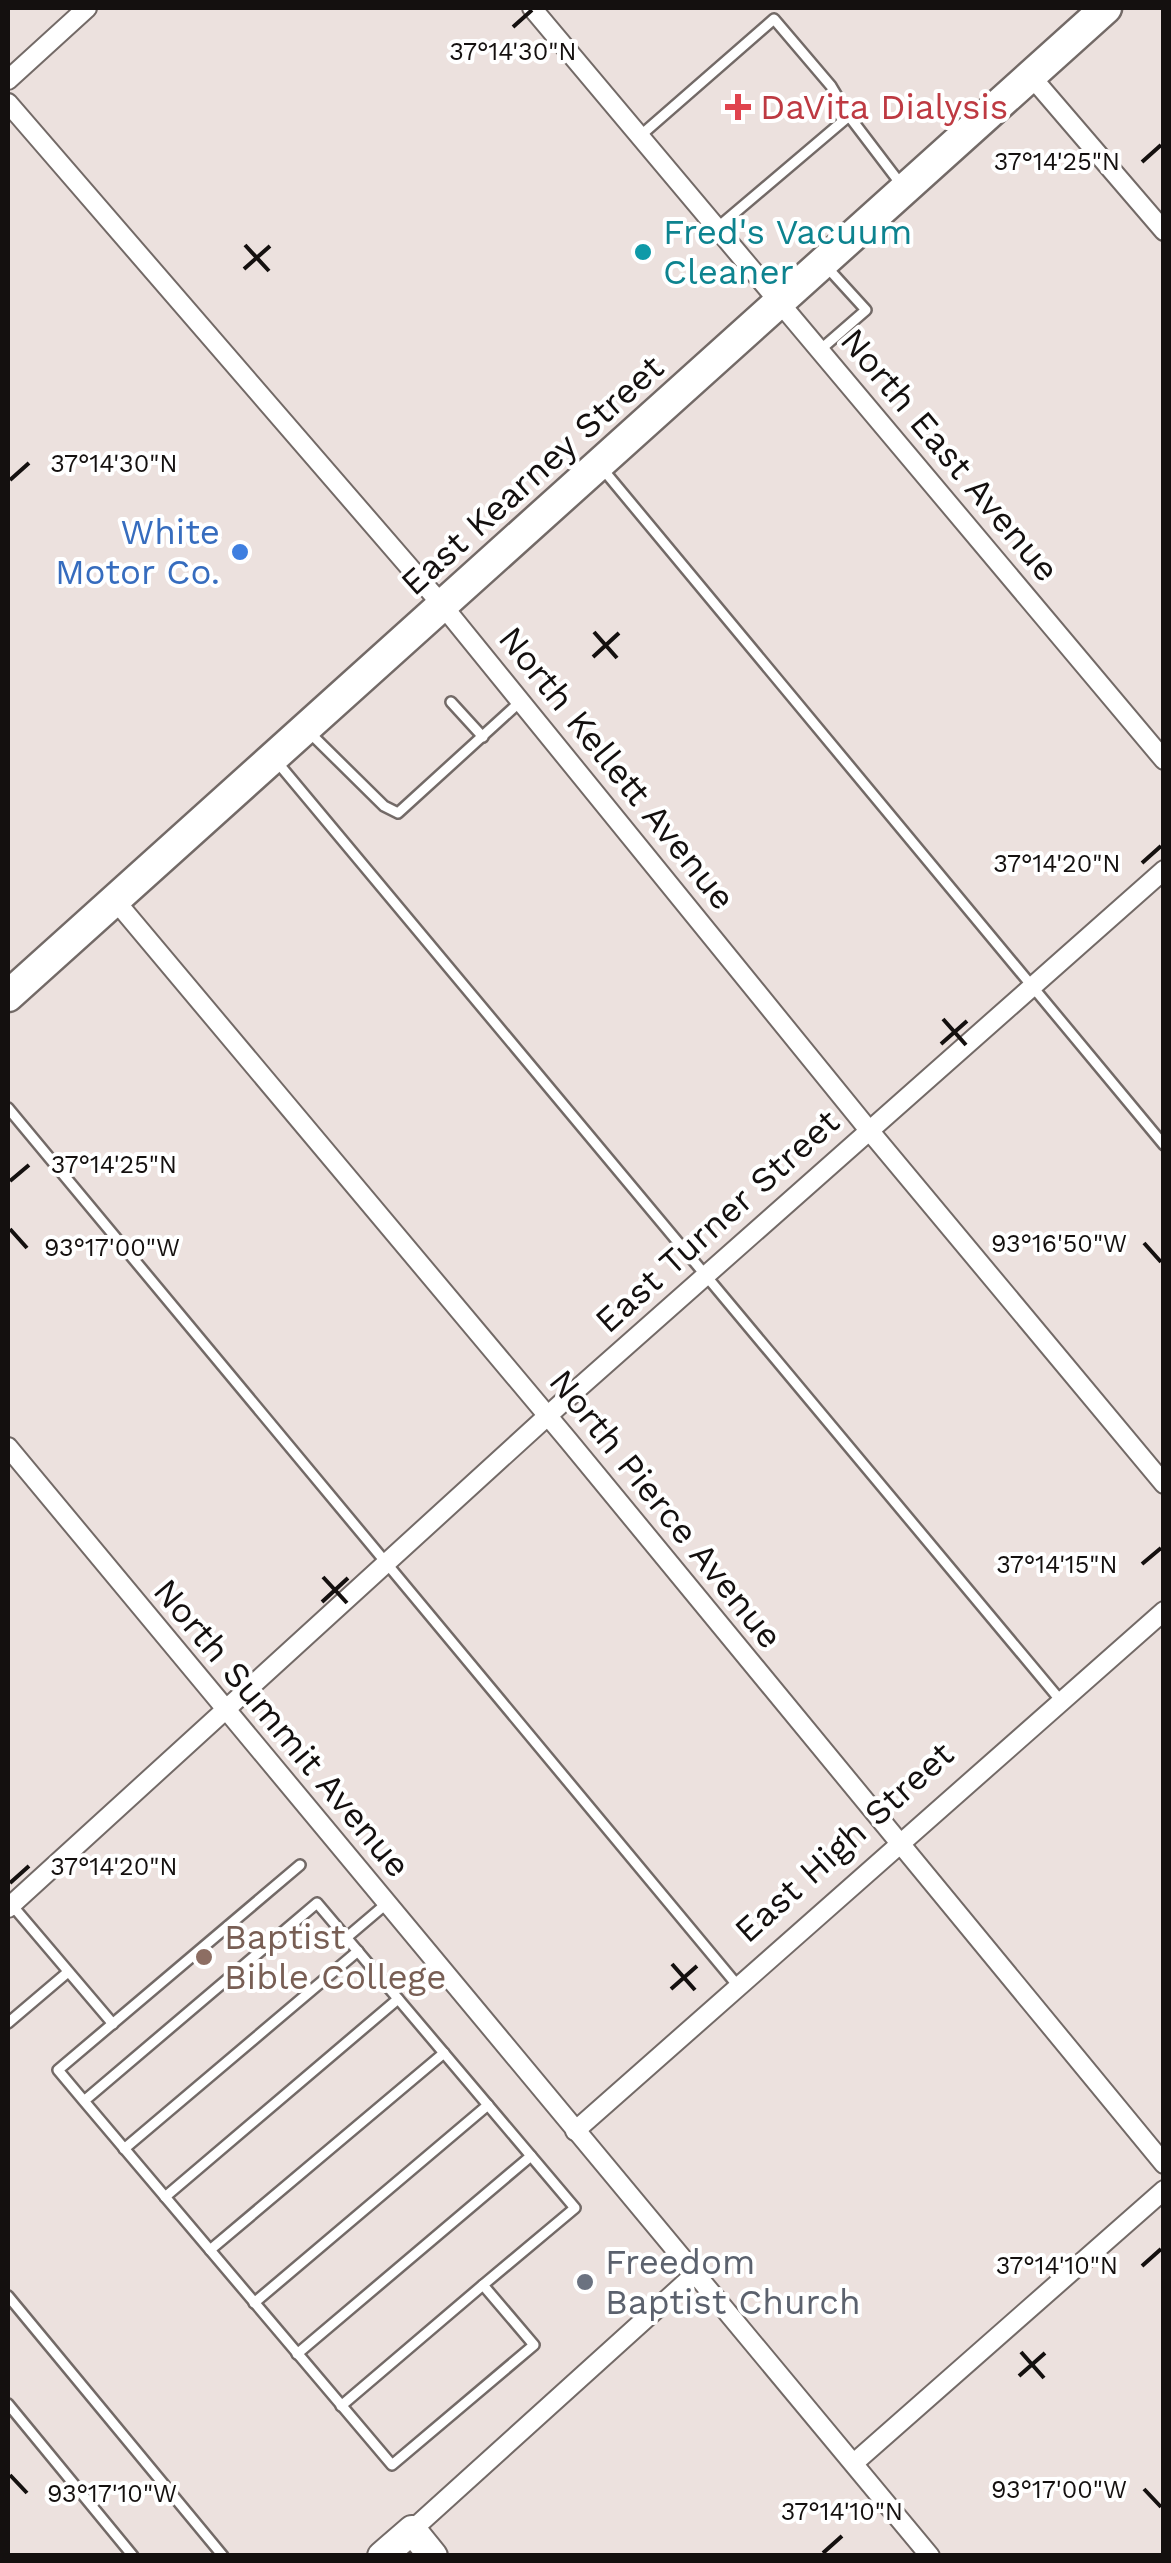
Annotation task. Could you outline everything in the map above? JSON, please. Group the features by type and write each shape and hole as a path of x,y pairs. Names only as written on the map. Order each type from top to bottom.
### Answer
{"main road":[{"name":"East Kearney Street","path":"8,996 1106,8"}],"street":[{"path":"8,80 88,8"},
{"name":"North East Avenue","path":"532,8 1164,760"},
{"path":"1030,75 1164,231"},
{"name":"North Kellett Avenue","path":"8,104 444,606 868,1129 1164,1484"},
{"name":"East Turner Street","path":"10,1906 548,1416 1164,870"},
{"name":"North Pierce Avenue","path":"114,899 548,1416 1164,2164"},
{"name":"North Summit Avenue","path":"8,1448 930,2556"},
{"name":"East High Street","path":"576,2131 1164,1610"},
{"path":"854,2463 1164,2190"},
{"path":"382,2556 694,2274"},
{"path":"412,2530 433,2556"}],"lane":[{"path":"640,136 774,19 831,86 905,189"},
{"path":"717,228 849,116"},
{"path":"820,350 866,310 823,262"},
{"path":"599,465 1164,1146"},
{"path":"306,728 384,806 398,812 521,701"},
{"path":"451,702 483,737"},
{"path":"273,758 1060,1701"},
{"path":"8,1108 738,1986"},
{"path":"300,1866 58,2070 392,2465 534,2345 483,2286"},
{"path":"84,2100 317,1903 444,2052 575,2208 341,2406"},
{"path":"346,1938 386,1904"},
{"path":"10,1906 112,2024"},
{"path":"124,2148 358,1951"},
{"path":"8,2023 68,1972"},
{"path":"165,2197 398,1999"},
{"path":"210,2250 444,2052"},
{"path":"254,2302 488,2105"},
{"path":"297,2354 531,2156"},
{"path":"8,2296 223,2556"},
{"path":"8,2404 133,2556"}],"place":[{"name":"DaVita Dialysis","path":"738,107"},
{"name":"Fred's Vacuum Cleaner","path":"643,252"},
{"name":"White Motor Co.","path":"240,552"},
{"name":"Baptist Bible College","path":"204,1957"},
{"name":"Freedom Baptist Church","path":"585,2282"}]}
